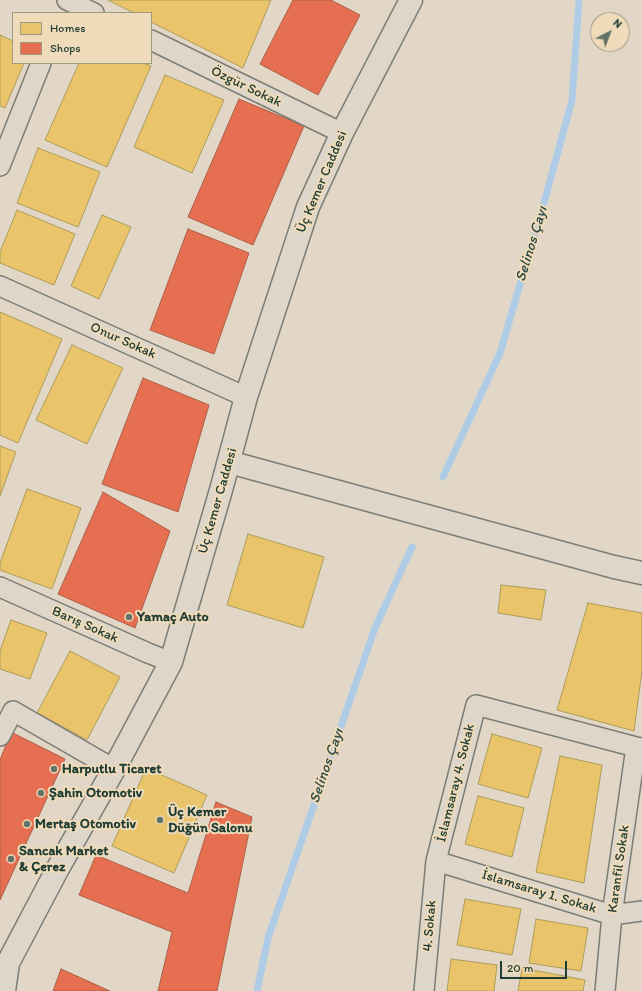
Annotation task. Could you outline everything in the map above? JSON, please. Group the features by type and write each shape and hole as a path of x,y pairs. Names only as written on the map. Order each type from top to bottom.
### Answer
{"main road":[{"name":"Üç Kemer Caddesi","path":"4,991 4,960 114,769 171,662 229,462 246,397 308,207 342,133 411,0"},
{"path":"229,462 614,567 642,573"}],"street":[{"path":"61,12 66,0 92,12"},
{"name":"Özgür Sokak","path":"152,40 342,133"},
{"path":"0,166 41,64"},
{"name":"Onur Sokak","path":"0,286 246,397"},
{"name":"Barış Sokak","path":"0,587 171,662"},
{"name":"İslamsaray 4. Sokak","path":"436,861 476,705 639,747"},
{"path":"0,736 13,712 114,769"},
{"name":"Karanfil Sokak","path":"605,991 612,915 639,747"},
{"name":"İslamsaray 1. Sokak","path":"436,861 612,915 642,911"},
{"name":"4. Sokak","path":"424,991 436,861"}],"building: Homes":[{"path":"108,0 271,0 243,68 152,22 152,12 132,12"},
{"path":"0,35 12,41 12,64 24,64 5,108 0,106"},
{"path":"79,64 146,64 151,66 107,167 45,140"},
{"path":"165,75 224,100 192,173 134,147"},
{"path":"38,148 100,172 78,227 17,203"},
{"path":"17,210 75,234 54,285 0,263 0,252"},
{"path":"102,215 131,227 99,299 71,286"},
{"path":"0,312 62,339 18,443 0,435"},
{"path":"72,345 123,368 87,444 36,420"},
{"path":"0,446 16,452 0,496"},
{"path":"27,489 81,508 52,589 0,570 0,563"},
{"path":"248,534 324,557 303,628 227,605"},
{"path":"501,585 546,590 541,620 498,613"},
{"path":"588,603 642,613 642,671 634,731 557,710"},
{"path":"11,620 47,633 30,679 0,669 0,651"},
{"path":"70,651 120,677 87,740 37,713"},
{"path":"492,734 542,748 528,798 478,784"},
{"path":"560,756 602,765 584,883 536,872"},
{"name":"Üç Kemer Düğün Salonu","path":"146,768 207,795 174,873 112,846"},
{"path":"478,796 524,808 512,857 465,844"},
{"path":"465,899 521,909 512,955 457,945"},
{"path":"536,919 588,928 581,971 529,963"},
{"path":"451,959 497,965 494,991 447,991"},
{"path":"522,968 585,980 583,991 518,991"}],"building: Shops":[{"path":"293,0 331,0 360,15 318,95 260,64"},
{"path":"239,99 304,126 253,245 188,217"},
{"path":"188,229 249,253 214,354 150,330"},
{"path":"143,378 209,405 178,512 102,484"},
{"path":"103,492 170,531 135,628 58,594"},
{"path":"11,732 65,759 0,900 0,760"},
{"path":"216,802 252,817 217,991 158,991 172,932 79,895 96,855 188,893"},
{"path":"61,969 110,991 53,991"}],"waterway":[{"name":"Selinos Çayı","path":"443,477 500,353 547,192 572,100 579,0"},
{"name":"Selinos Çayı","path":"257,991 268,938 375,628 412,547"}],"place":[{"name":"Yamaç Auto","path":"129,617"},
{"name":"Harputlu Ticaret","path":"54,769"},
{"name":"Şahin Otomotiv","path":"41,793"},
{"name":"Üç Kemer Düğün Salonu","path":"160,820"},
{"name":"Mertaş Otomotiv","path":"27,824"},
{"name":"Sancak Market & Çerez","path":"11,859"}]}
